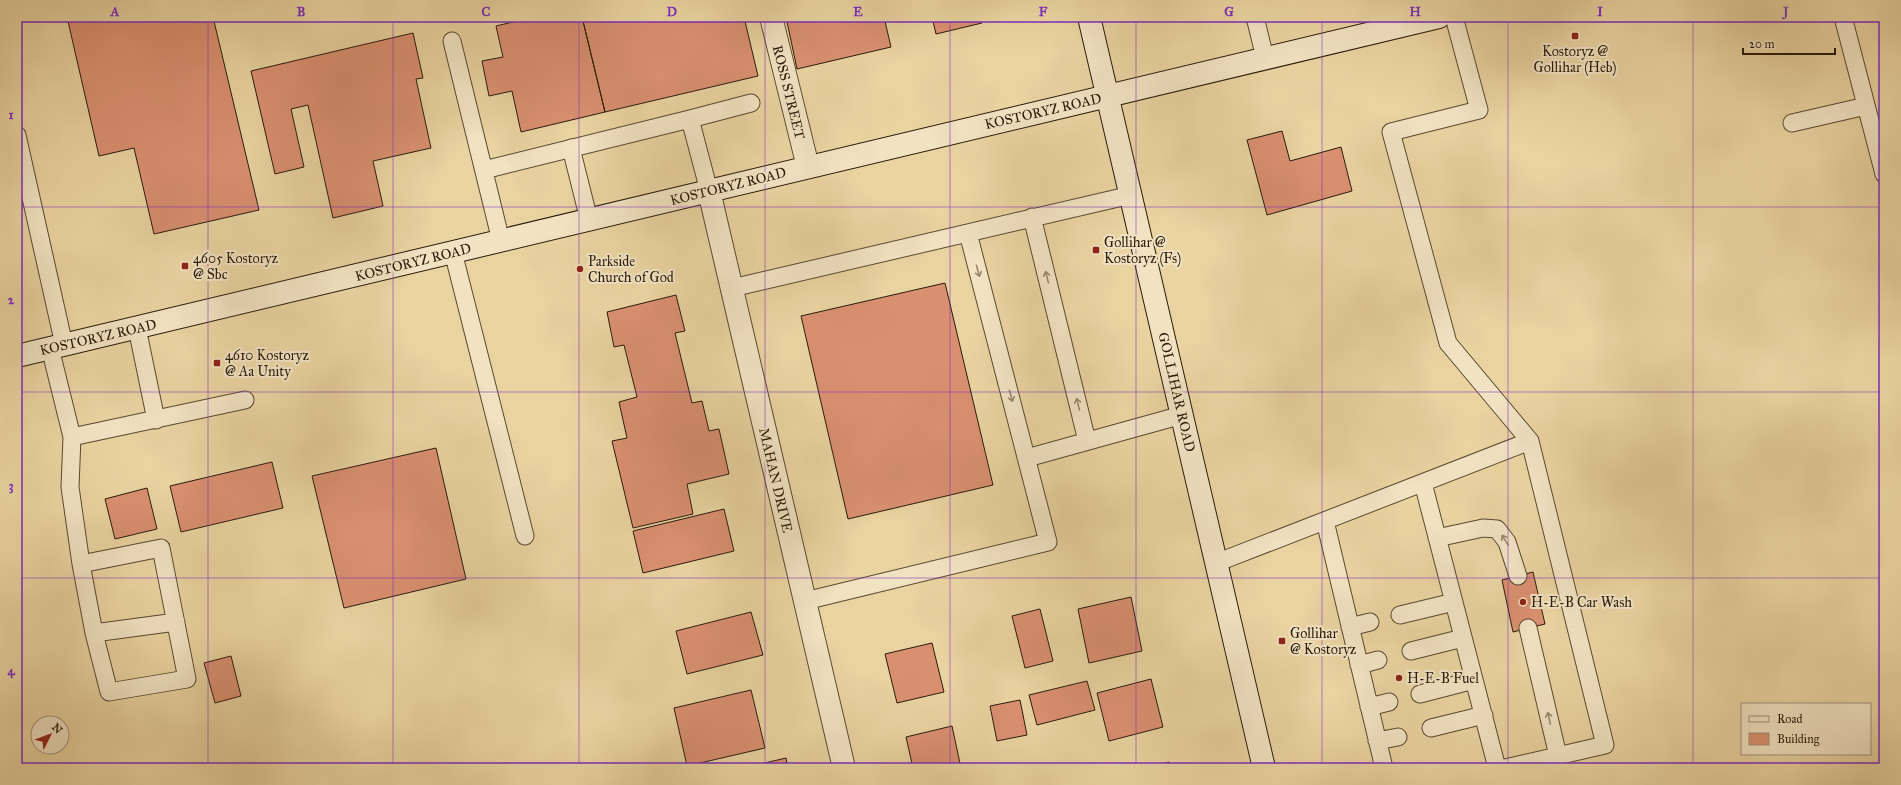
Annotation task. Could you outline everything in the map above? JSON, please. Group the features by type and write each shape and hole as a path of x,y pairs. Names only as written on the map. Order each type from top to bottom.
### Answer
{"main road":[{"name":"ROSS STREET","path":"771,17 808,167"},
{"name":"GOLLIHAR ROAD","path":"1089,17 1264,768"},
{"name":"KOSTORYZ ROAD","path":"17,356 1266,58 1383,24 1439,17"},
{"name":"MAHAN DRIVE","path":"709,191 844,768"}],"lane":[{"path":"1255,17 1266,58"},
{"path":"1454,17 1478,110 1391,132 1448,343 1530,441 1605,745 1505,768"},
{"path":"1844,17 1884,174"},
{"path":"452,41 501,241"},
{"path":"484,170 751,104"},
{"path":"1792,123 1866,106"},
{"path":"690,119 709,191"},
{"path":"17,135 57,347 72,437 70,487 81,564 94,633 109,692 187,679 161,548 81,564"},
{"path":"571,148 589,220"},
{"path":"732,288 1131,195"},
{"path":"1032,218 1087,441"},
{"path":"805,601 1048,542 968,233"},
{"path":"453,252 525,536"},
{"path":"137,328 156,420"},
{"path":"72,437 245,400"},
{"path":"1027,458 1182,415"},
{"path":"1216,564 1530,441"},
{"path":"1423,483 1497,768"},
{"path":"1325,521 1384,768"},
{"path":"1437,538 1483,528 1497,529 1507,542 1518,576"},
{"path":"1400,615 1454,602"},
{"path":"94,633 176,622"},
{"path":"1350,627 1370,622"},
{"path":"1528,628 1558,756"},
{"path":"1411,651 1464,638"},
{"path":"1359,665 1378,660"},
{"path":"1420,694 1474,680"},
{"path":"1369,707 1389,702"},
{"path":"1431,728 1484,715"},
{"path":"1377,742 1398,737"}],"building":[{"path":"67,17 213,17 259,210 154,234 134,148 99,156"},
{"path":"534,17 582,17 605,112 521,132 512,91 489,96 482,61 503,57 496,26"},
{"path":"582,17 744,17 758,76 605,112"},
{"path":"786,17 884,17 891,47 797,69"},
{"path":"932,17 981,17 982,23 936,34"},
{"path":"413,33 423,78 416,79 431,148 373,161 383,206 333,218 308,105 291,109 304,167 275,174 251,71"},
{"path":"1282,131 1290,161 1341,147 1352,191 1267,215 1247,140"},
{"path":"945,283 993,485 848,519 801,316"},
{"path":"676,295 685,331 675,333 692,403 702,401 709,431 719,429 729,474 687,484 693,514 633,528 612,441 627,438 619,402 637,397 624,345 614,347 607,312"},
{"path":"436,448 466,579 344,608 312,476"},
{"path":"272,462 283,508 181,532 170,486"},
{"path":"147,488 157,529 115,539 105,499"},
{"path":"724,509 734,551 643,573 633,531"},
{"name":"H-E-B Car Wash","path":"1533,572 1545,624 1513,632 1502,580"},
{"path":"1131,597 1142,651 1089,663 1078,609"},
{"path":"1040,609 1053,661 1025,668 1012,616"},
{"path":"751,612 763,655 687,674 676,631"},
{"path":"932,643 944,692 897,703 885,654"},
{"path":"231,656 241,696 215,703 204,663"},
{"path":"1151,679 1163,727 1109,741 1097,693"},
{"path":"1087,681 1095,710 1037,725 1029,695"},
{"path":"751,690 765,748 687,766 674,708"},
{"path":"1020,700 1027,735 997,741 990,706"},
{"path":"952,726 961,768 913,768 906,737"},
{"path":"786,758 788,768 743,768"},
{"path":"1169,762 1170,768 1146,768"}],"place":[{"name":"Kostoryz @ Gollihar (Heb)","path":"1575,36"},
{"name":"Gollihar @ Kostoryz (Fs)","path":"1096,250"},
{"name":"4605 Kostoryz @ Sbc","path":"185,266"},
{"name":"Parkside Church of God","path":"580,269"},
{"name":"4610 Kostoryz @ Aa Unity","path":"217,363"},
{"name":"H-E-B Car Wash","path":"1523,602"},
{"name":"Gollihar @ Kostoryz","path":"1282,641"},
{"name":"H-E-B Fuel","path":"1399,678"}]}
